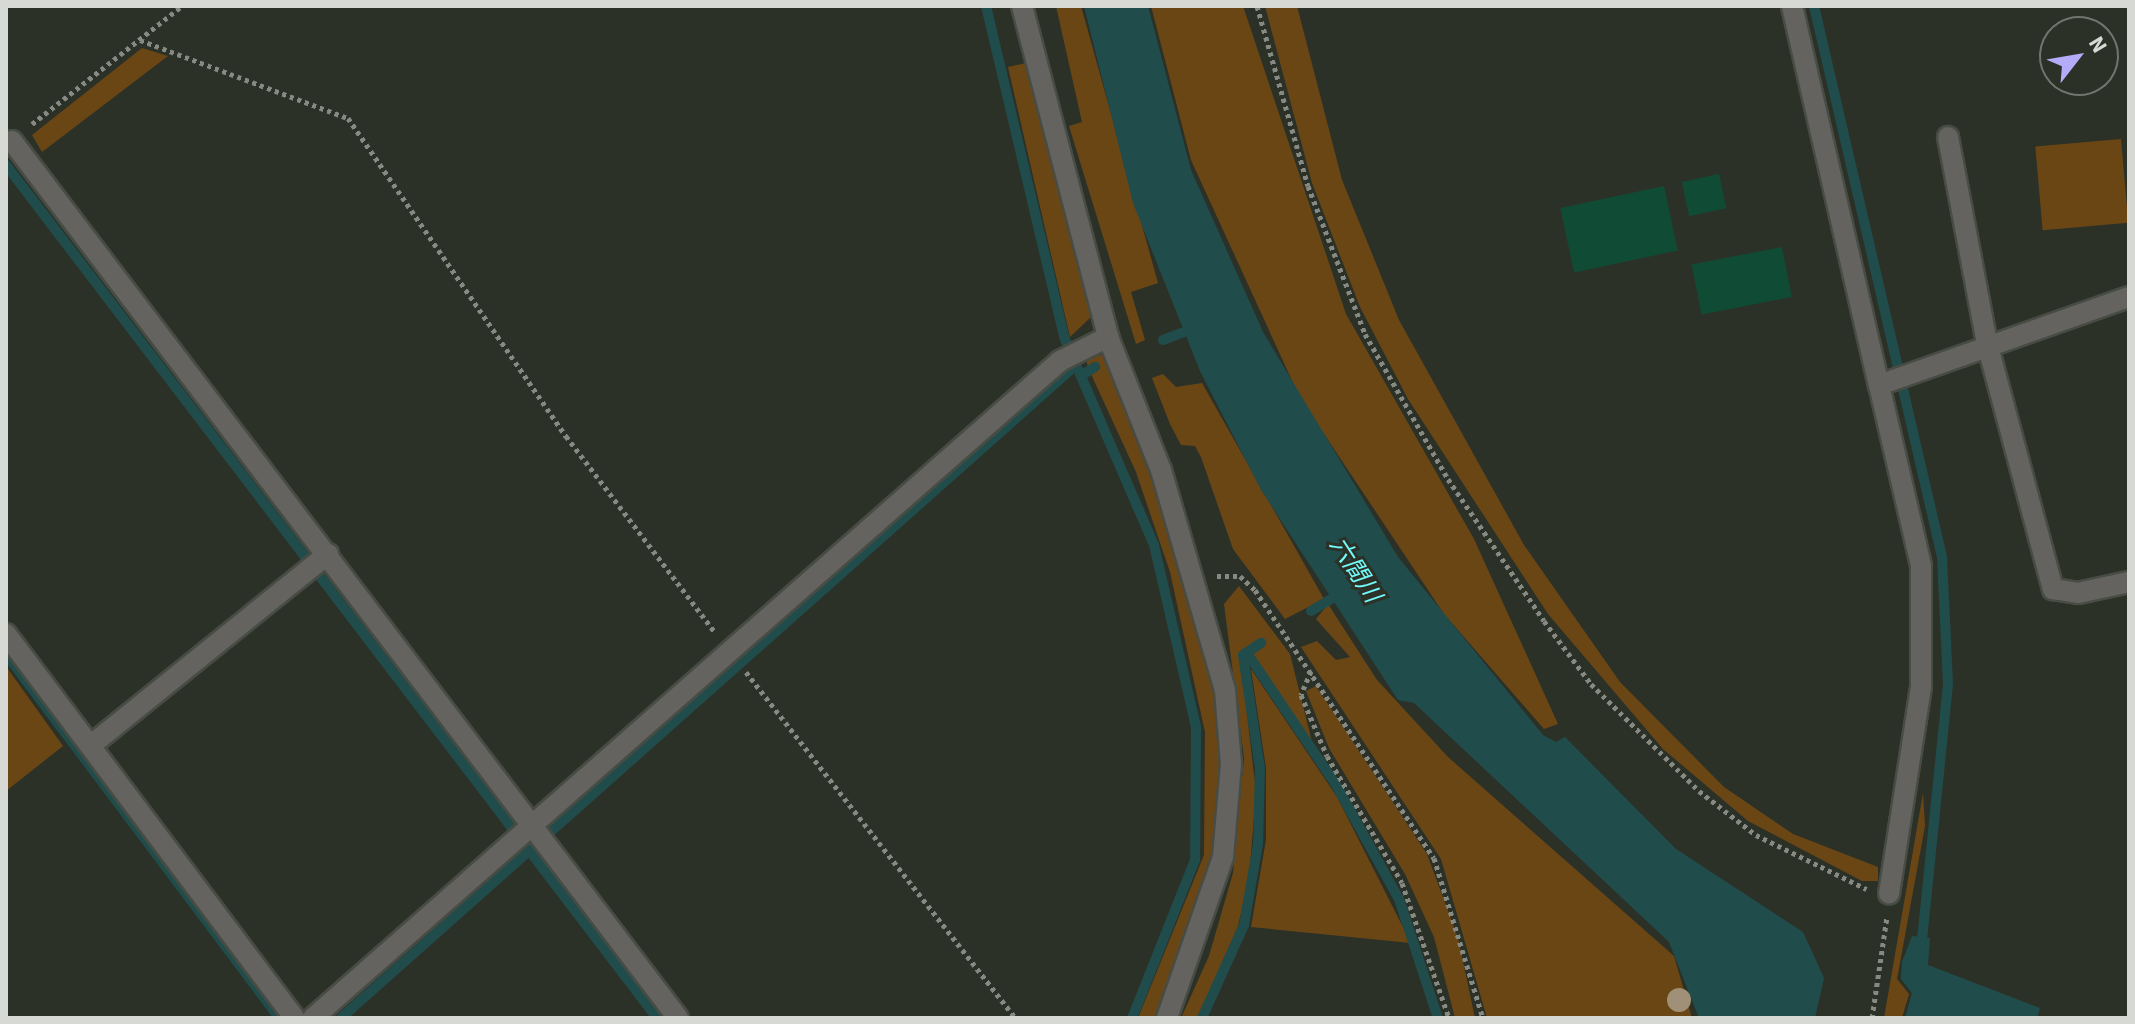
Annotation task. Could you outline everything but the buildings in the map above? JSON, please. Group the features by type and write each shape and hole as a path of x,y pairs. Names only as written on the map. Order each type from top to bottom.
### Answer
{"street":[{"path":"1022,6 1108,337 1196,581 1225,690 1231,764 1223,857 1167,1018"},
{"path":"1792,6 1886,382 1921,566 1921,687 1889,894"},
{"path":"1948,137 1987,343 2053,589 2078,593 2129,582"},
{"path":"12,141 319,561 529,837 678,1018"},
{"path":"1886,382 1987,343 2129,297"},
{"path":"313,1018 529,837 731,652 1060,361 1080,347 1108,337"},
{"path":"90,746 319,561"},
{"path":"6,634 294,1018"}],"path":[{"path":"12,141 182,6"},
{"path":"1257,6 1304,173 1365,334 1448,479 1544,621 1591,684 1699,791 1824,873 1889,894 1872,1018"},
{"path":"140,40 348,118 566,436 731,652"},
{"path":"1196,581 1240,576 1311,671 1434,858 1483,1018"},
{"path":"744,669 1015,1018"},
{"path":"1311,671 1301,695 1327,756 1402,883 1449,1018"}],"shaded area":[{"path":"1056,6 1081,6 1158,283 1131,292 1145,340 1136,344 1069,126 1082,122"},
{"path":"1151,6 1243,6 1346,314 1474,539 1558,724 1544,729 1444,614 1300,398 1191,160"},
{"path":"1265,6 1297,6 1342,180 1399,320 1524,545 1620,682 1724,787 1793,834 1878,867 1878,881 1862,881 1748,821 1663,749 1548,614 1408,399 1360,307 1312,183"},
{"path":"142,48 168,56 42,152 32,135"},
{"path":"1026,63 1089,308 1090,318 1070,337 1008,67"},
{"path":"2121,139 2128,223 2043,230 2035,146"},
{"path":"1103,355 1183,561 1219,712 1223,766 1214,867 1158,1018 1138,1018 1204,855 1205,732 1170,572 1136,472 1091,374 1098,370 1088,367 1085,356"},
{"path":"1163,374 1176,387 1202,383 1324,599 1285,619 1233,549 1201,457 1195,446 1181,445 1170,424 1152,378"},
{"path":"1239,586 1290,654 1313,746 1252,655 1265,646 1260,640 1240,654 1256,792 1249,878 1238,926 1198,1018 1181,1018 1209,956 1233,873 1244,758 1224,604"},
{"path":"1328,604 1377,680 1448,757 1674,956 1692,1018 1487,1018 1441,859 1301,647 1317,641 1336,660 1350,657 1316,619"},
{"path":"8,669 63,746 6,791 6,671"},
{"path":"1251,669 1337,797 1411,943 1251,927 1266,840 1266,768"},
{"path":"1316,686 1427,854 1458,938 1475,1018 1455,1018 1434,937 1405,874 1329,748 1306,691"},
{"path":"1923,793 1925,826 1897,979 1909,994 1902,1018 1884,1018"}],"water":[{"name":"六間川","path":"1084,6 1148,6 1191,170 1263,332 1398,557 1543,735 1556,742 1565,737 1676,849 1803,932 1824,978 1815,1018 1699,1018 1669,942 1414,703 1398,700 1261,490 1200,371 1133,203"},
{"path":"1912,936 1930,938 1928,965 2040,1008 2037,1018 1905,1018 1912,993 1901,979 1902,962"}],"waterway":[{"path":"986,6 1064,337 1154,545 1196,727 1195,860 1132,1018"},
{"path":"1814,6 1942,557 1948,684 1921,948"},
{"path":"6,165 657,1018"},
{"path":"1163,340 1195,328"},
{"path":"341,1018 1076,365"},
{"path":"1081,376 1095,367"},
{"path":"1311,611 1339,594"},
{"path":"1202,1018 1244,925 1258,844 1260,769 1243,655 1261,643"},
{"path":"1247,653 1336,785 1399,899 1438,1018"},
{"path":"6,654 279,1018"}]}
